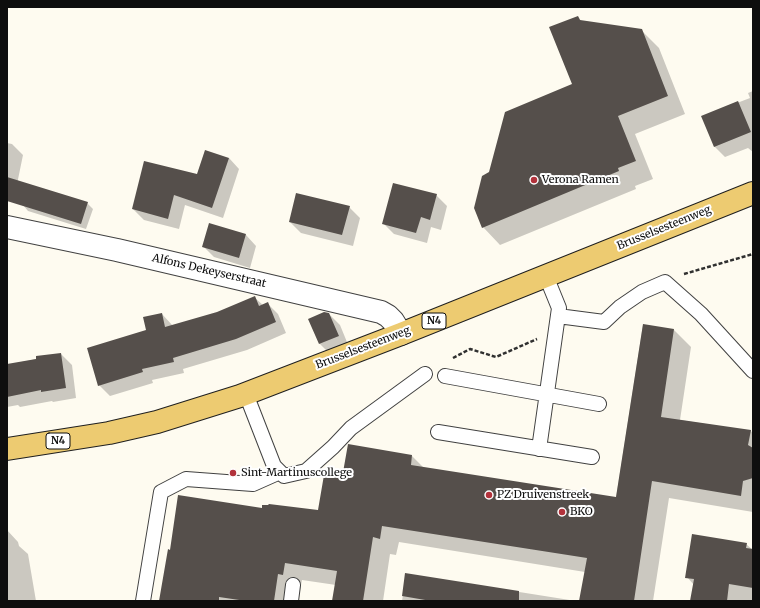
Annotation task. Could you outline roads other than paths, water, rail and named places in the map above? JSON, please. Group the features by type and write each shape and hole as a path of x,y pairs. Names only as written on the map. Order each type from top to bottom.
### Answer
{"main road":[{"name":"Brusselsesteenweg","path":"7,449 109,433 156,422 246,394 401,334 753,192"}],"street":[{"name":"Alfons Dekeyserstraat","path":"7,227 117,250 381,312 393,321 401,334"}],"lane":[{"path":"539,449 559,308 546,276"},
{"path":"557,323 604,322 620,307 637,295 665,282 701,314 753,371"},
{"path":"246,394 274,466 284,476 306,471 333,447 351,428 425,374"},
{"path":"445,376 599,404"},
{"path":"438,432 592,457"},
{"path":"143,601 161,492 186,479 253,484 280,472"},
{"path":"291,601 293,585"}],"place":[{"name":"Verona Ramen","path":"534,180"},
{"name":"Sint-Martinuscollege","path":"233,473"},
{"name":"PZ Druivenstreek","path":"489,495"},
{"name":"BKO","path":"562,512"}]}
